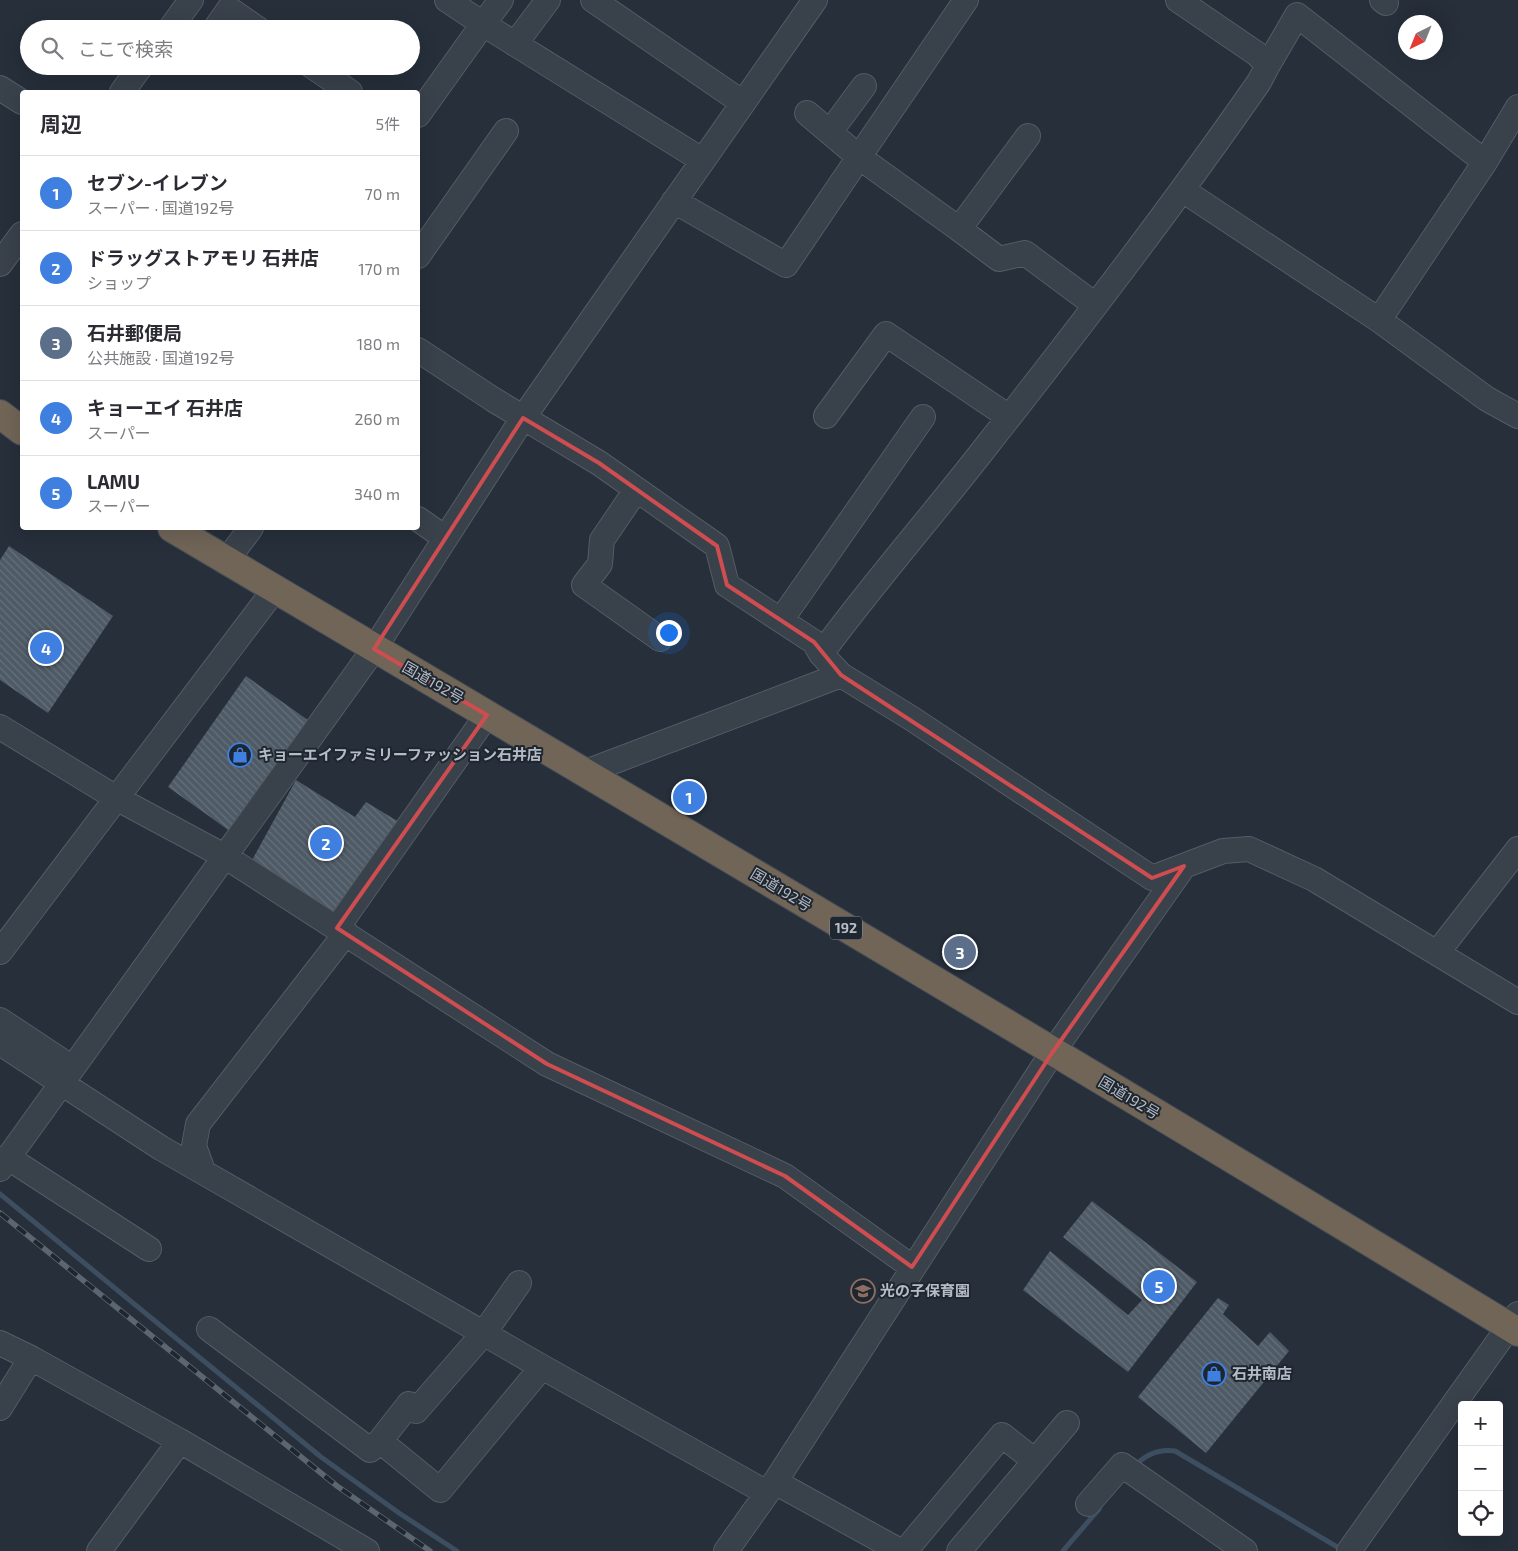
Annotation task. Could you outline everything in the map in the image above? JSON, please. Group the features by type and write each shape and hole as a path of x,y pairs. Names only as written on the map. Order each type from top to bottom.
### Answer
{"highway":[{"path":"0,414 20,429"},
{"name":"国道192号","path":"175,530 374,649 586,772 1052,1053 1515,1324"}],"street":[{"path":"177,20 191,0"},
{"path":"447,0 482,24 702,160"},
{"path":"420,112 501,0"},
{"path":"515,44 548,0"},
{"path":"593,0 743,103"},
{"path":"149,1249 4,1156 226,856 374,649 523,418 815,0"},
{"path":"674,201 786,265 966,0"},
{"path":"1178,0 1256,54 1268,65"},
{"path":"821,654 862,598 1009,417 1184,190 1259,82 1302,8 1485,162"},
{"path":"221,20 229,9 245,20"},
{"path":"123,90 134,75"},
{"path":"325,75 347,90"},
{"path":"830,132 864,86"},
{"path":"0,88 20,101"},
{"path":"1378,320 1485,162 1517,111"},
{"path":"807,113 859,157 959,228 999,259 1025,253 1095,306"},
{"path":"420,253 506,131"},
{"path":"959,228 1028,136"},
{"path":"1184,190 1378,320 1487,399 1518,416"},
{"path":"0,264 20,237"},
{"path":"826,416 886,334 1009,417"},
{"path":"420,351 523,418 599,463 717,546 727,585 814,642 821,654 841,675 911,718 1152,878 1223,851 1248,849 1314,879 1518,1002"},
{"path":"781,620 923,417"},
{"path":"636,490 602,540 600,564 584,585 660,639"},
{"path":"420,519 445,538"},
{"path":"227,560 250,530"},
{"path":"0,952 118,799 275,589"},
{"path":"586,772 841,675"},
{"path":"203,1172 194,1146 198,1124 341,931 487,715"},
{"path":"0,727 118,799 226,856 546,1064 784,1176 912,1267"},
{"path":"1437,953 1518,850"},
{"path":"726,1551 771,1488 1052,1053 1184,866"},
{"path":"0,1020 161,1148 542,1367 771,1488 900,1551"},
{"path":"0,1043 66,1074"},
{"path":"209,1329 370,1450 380,1441 409,1404 416,1411 484,1333 519,1283"},
{"path":"1350,1550 1515,1324"},
{"path":"0,1343 31,1358 180,1441 367,1551"},
{"path":"0,1408 31,1358"},
{"path":"380,1441 440,1490 542,1367"},
{"path":"959,1551 1067,1423"},
{"path":"905,1551 1002,1435 1035,1461"},
{"path":"99,1551 180,1441"},
{"path":"1088,1504 1122,1465 1245,1551"}],"highlighted area":[{"path":"523,418 599,463 717,546 727,585 814,642 841,675 1152,878 1184,866 1052,1053 912,1267 785,1176 547,1064 337,928 487,715 374,649"}],"building":[{"path":"9,546 113,616 48,713 0,680 0,560"},
{"name":"キョーエイファミリーファッション石井店","path":"246,676 312,723 234,834 168,787"},
{"path":"296,780 355,817 366,802 404,825 336,917 251,862"},
{"path":"1092,1201 1197,1282 1128,1372 1023,1290 1050,1251 1128,1315 1142,1300 1063,1237"},
{"name":"石井南店","path":"1218,1298 1229,1305 1223,1314 1258,1346 1270,1332 1289,1351 1206,1453 1138,1397"}],"waterway":[{"path":"0,1194 321,1457 399,1513 457,1551"},
{"path":"1135,1466 1153,1453 1175,1451 1344,1551"},
{"path":"1063,1551 1099,1509"}],"railway":[{"path":"0,1213 337,1486 430,1551"}],"place":[{"name":"キョーエイ 石井店","path":"46,648"},
{"name":"キョーエイファミリーファッション石井店","path":"240,755"},
{"name":"セブン-イレブン","path":"689,797"},
{"name":"ドラッグストアモリ 石井店","path":"326,843"},
{"name":"石井郵便局","path":"960,952"},
{"name":"LAMU","path":"1159,1286"},
{"name":"光の子保育園","path":"863,1291"},
{"name":"石井南店","path":"1214,1374"}]}
